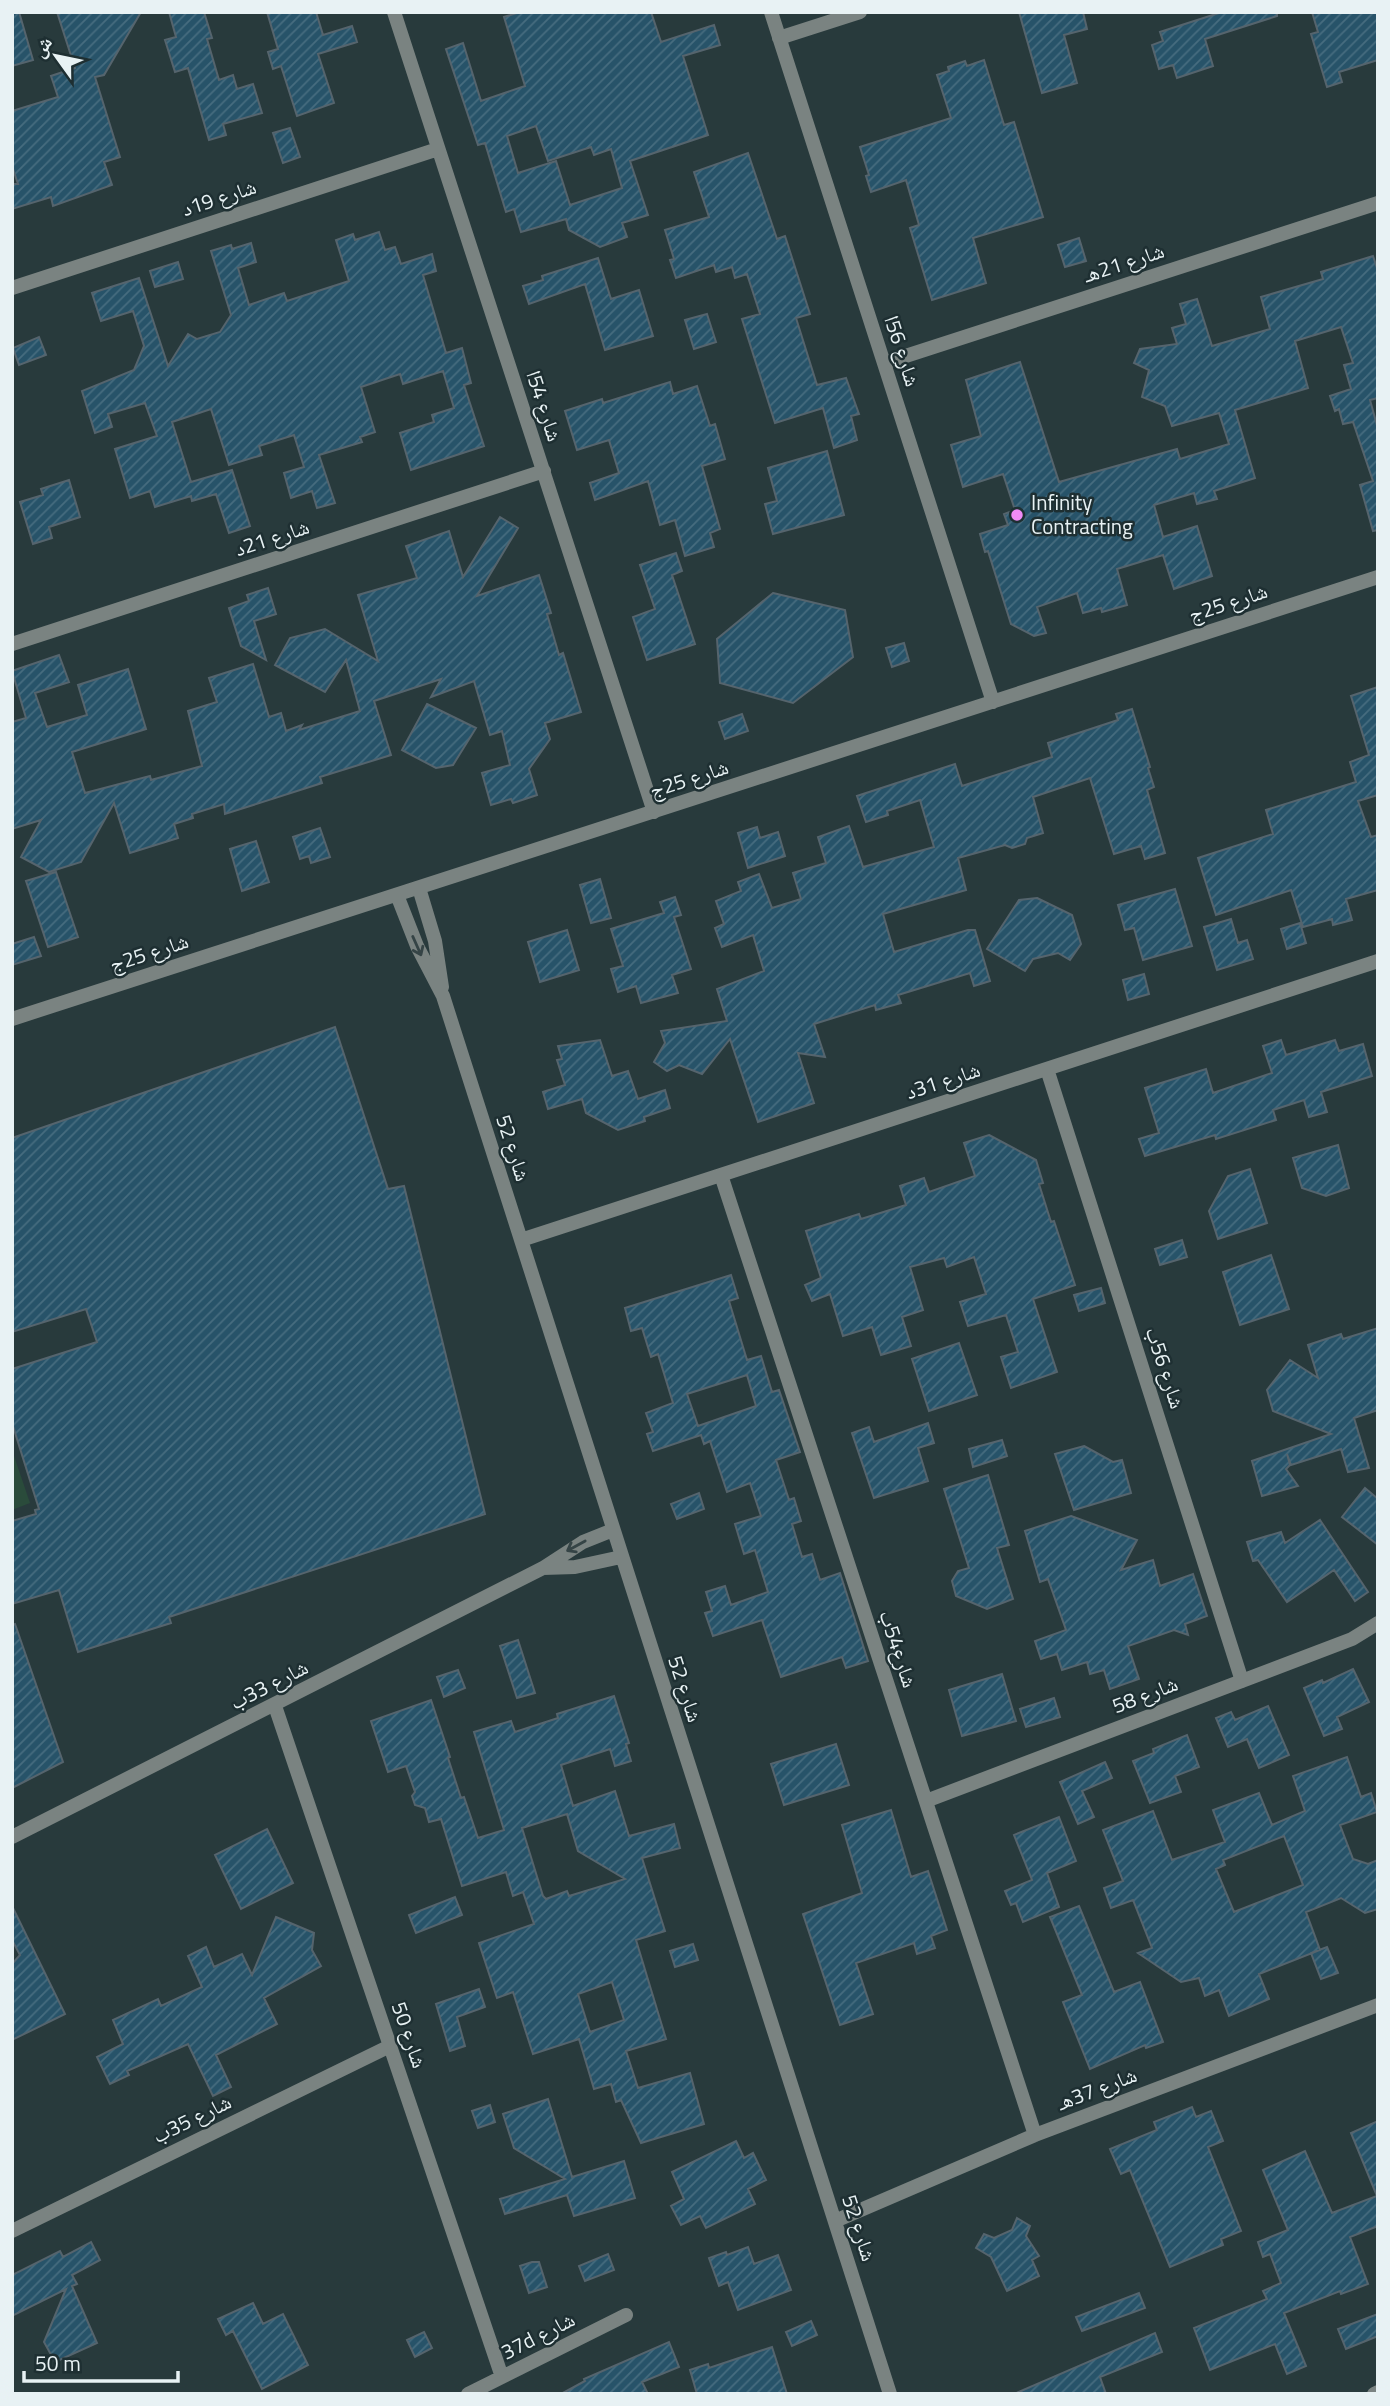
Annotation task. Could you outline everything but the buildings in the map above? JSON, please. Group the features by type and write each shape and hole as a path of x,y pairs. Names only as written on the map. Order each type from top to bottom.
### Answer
{"street":[{"name":"شارع 54ا","path":"394,12 654,812"},
{"name":"شارع 56ا","path":"771,12 993,702"},
{"path":"779,38 860,12"},
{"name":"شارع 19د","path":"12,288 438,149"},
{"name":"شارع 21هـ","path":"884,363 1378,203"},
{"name":"شارع 21د","path":"12,644 544,471"},
{"name":"شارع 25ج","path":"12,1019 1378,577"},
{"name":"شارع 52","path":"419,888 435,941 443,996 890,2394"},
{"name":"شارع 52","path":"397,895 417,946 443,996"},
{"path":"1375,962 1378,978"},
{"name":"شارع 31د","path":"521,1240 1375,962"},
{"name":"شارع 56ب","path":"1047,1069 1242,1681"},
{"name":"شارع54ب","path":"721,1175 1035,2135"},
{"name":"شارع 33ب","path":"12,1837 275,1706 543,1569 576,1546 613,1530"},
{"name":"شارع 33ب","path":"543,1569 621,1557"},
{"name":"شارع 58","path":"926,1801 1352,1639 1378,1623"},
{"name":"شارع 50","path":"275,1706 502,2377"},
{"name":"شارع 37هـ","path":"835,2221 1035,2135 1378,2005"},
{"name":"شارع 35ب","path":"12,2231 390,2046"},
{"name":"37d شارع","path":"468,2394 626,2315"}],"green space":[{"path":"12,1450 30,1503 12,1510"}],"place":[{"name":"Infinity Contracting","path":"1017,515"}]}
